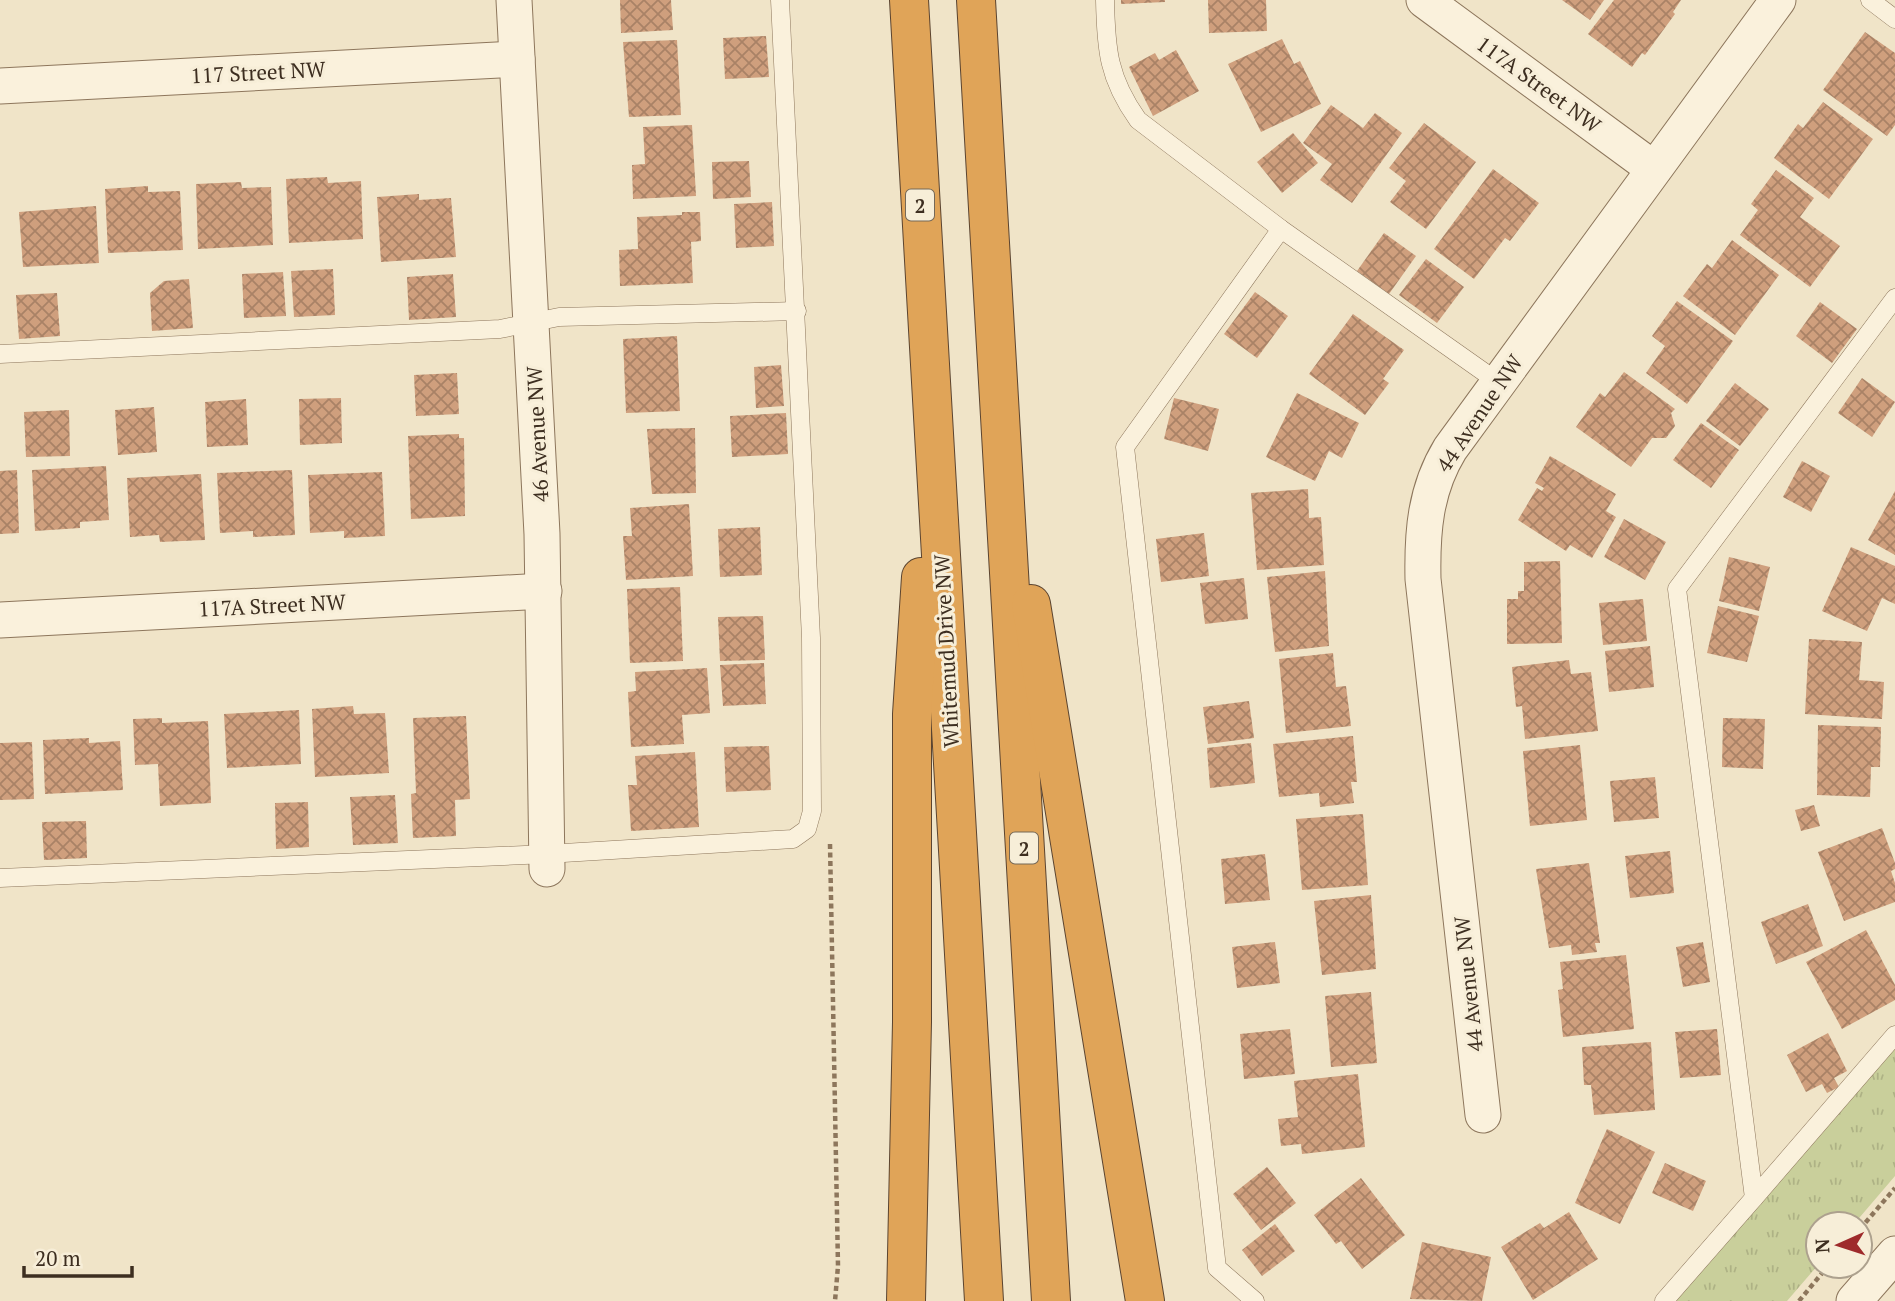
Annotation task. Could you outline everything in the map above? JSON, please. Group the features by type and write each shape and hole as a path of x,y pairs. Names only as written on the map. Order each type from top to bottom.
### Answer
{"highway":[{"name":"Whitemud Drive NW","path":"909,0 984,1301"},
{"name":"2","path":"976,0 1051,1301"},
{"path":"997,395 1145,1301"},
{"path":"906,1301 912,1022 912,715 932,411"}],"street":[{"name":"46 Avenue NW","path":"514,0 544,591 547,862"},
{"name":"117A Street NW","path":"1424,0 1654,169"},
{"name":"44 Avenue NW","path":"1483,1115 1423,579 1422,545 1427,502 1440,466 1498,382 1778,0"},
{"name":"117 Street NW","path":"0,86 517,59"},
{"name":"117A Street NW","path":"0,620 544,591"},
{"path":"1854,1301 1895,1254"}],"lane":[{"path":"0,878 547,862 793,839 807,829 812,811 811,638 780,0"},
{"path":"1105,0 1106,48 1112,76 1138,120 1281,229 1498,382"},
{"path":"1870,0 1895,19"},
{"path":"1255,1301 1217,1268 1125,447 1281,229"},
{"path":"1754,1198 1677,589 1895,298"},
{"path":"0,354 500,329 559,317 797,312"},
{"path":"1664,1301 1895,1035"}],"path":[{"path":"830,851 838,1266 835,1301"},
{"path":"1874,1213 1895,1188"},
{"path":"1798,1301 1816,1280"}],"green space":[{"path":"1895,1043 1895,1176 1866,1210 1804,1210 1805,1280 1787,1301 1667,1301"}],"building":[{"path":"620,0 671,0 673,30 621,33"},
{"path":"1121,0 1165,0 1165,2 1121,4"},
{"path":"1208,0 1266,0 1267,31 1209,33"},
{"path":"1562,0 1604,0 1590,20"},
{"path":"1614,0 1681,0 1673,12 1675,14 1645,55 1642,53 1632,67 1588,34"},
{"path":"1865,32 1895,53 1895,125 1887,136 1823,90"},
{"path":"766,36 769,77 725,79 723,38"},
{"path":"1282,39 1294,64 1300,61 1321,104 1261,132 1228,64"},
{"path":"677,40 681,115 629,117 623,42"},
{"path":"1176,50 1199,91 1153,116 1129,67 1155,53 1159,60"},
{"path":"1823,102 1873,139 1829,199 1774,158 1798,124 1803,128"},
{"path":"1331,105 1363,128 1375,113 1402,133 1352,203 1320,180 1332,164 1303,143"},
{"path":"1424,123 1476,162 1426,229 1390,202 1406,181 1389,168"},
{"path":"692,125 696,196 633,199 632,165 645,164 643,127"},
{"path":"1293,133 1318,163 1282,193 1257,162"},
{"path":"749,161 751,197 713,199 712,162"},
{"path":"1493,169 1539,203 1510,241 1505,238 1474,279 1434,249"},
{"path":"1776,170 1814,198 1800,217 1840,246 1810,287 1740,235 1758,210 1751,204"},
{"path":"327,177 328,183 361,181 363,239 289,243 286,179"},
{"path":"241,182 242,188 271,187 273,245 198,249 196,184"},
{"path":"148,186 148,192 180,191 183,250 108,253 105,189"},
{"path":"419,194 419,200 451,198 456,257 381,262 377,197"},
{"path":"772,202 774,246 736,248 734,204"},
{"path":"96,206 99,263 23,267 19,212"},
{"path":"682,212 700,212 701,241 691,242 693,283 620,286 619,250 638,249 637,217 682,215"},
{"path":"1384,233 1416,256 1389,294 1357,271"},
{"path":"1732,240 1779,275 1735,335 1683,296 1707,264 1712,268"},
{"path":"1426,259 1464,287 1437,323 1399,295"},
{"path":"333,269 335,315 294,317 291,271"},
{"path":"283,272 286,316 244,318 242,274"},
{"path":"453,274 456,317 409,320 407,277"},
{"path":"189,279 193,328 152,331 150,293 164,281"},
{"path":"1255,292 1288,316 1257,358 1224,334"},
{"path":"57,293 60,336 19,339 16,295"},
{"path":"1677,301 1733,341 1687,404 1646,373 1665,346 1652,336"},
{"path":"1820,302 1857,329 1832,363 1796,336"},
{"path":"1353,314 1404,350 1383,379 1389,383 1365,415 1309,374"},
{"path":"677,336 680,411 626,413 623,339"},
{"path":"781,365 784,406 756,408 754,367"},
{"path":"1624,372 1675,409 1671,413 1675,426 1666,438 1652,438 1631,467 1576,427 1600,393 1605,397"},
{"path":"457,373 459,414 416,416 414,375"},
{"path":"1862,378 1895,402 1872,437 1838,413"},
{"path":"1735,383 1769,409 1740,446 1706,421"},
{"path":"1297,393 1359,423 1342,458 1329,451 1315,481 1266,457"},
{"path":"341,398 342,443 300,445 299,399"},
{"path":"1174,398 1219,409 1208,451 1164,439"},
{"path":"246,399 248,445 207,447 205,402"},
{"path":"154,407 157,452 118,455 115,410"},
{"path":"69,410 70,456 26,457 24,412"},
{"path":"786,413 788,454 732,457 730,416"},
{"path":"1701,423 1739,450 1711,488 1673,460"},
{"path":"695,428 696,493 652,494 647,429"},
{"path":"459,434 459,438 464,438 465,516 411,519 408,436"},
{"path":"1550,456 1616,494 1606,511 1616,517 1592,558 1570,545 1566,551 1518,520 1537,488 1542,491 1544,488 1535,483"},
{"path":"1802,461 1830,476 1811,512 1783,497"},
{"path":"106,466 109,520 80,522 80,528 35,531 32,470"},
{"path":"17,470 19,533 0,534 0,471"},
{"path":"292,470 295,535 253,537 253,531 220,533 217,473"},
{"path":"382,472 385,536 344,538 344,531 310,533 308,475"},
{"path":"201,474 205,540 160,542 159,535 130,537 127,478"},
{"path":"1308,489 1309,518 1321,517 1324,565 1257,570 1251,493"},
{"path":"1895,491 1895,555 1868,540"},
{"path":"689,504 693,576 626,580 623,536 632,536 630,508"},
{"path":"1624,519 1666,542 1645,580 1604,557"},
{"path":"760,527 762,575 720,577 718,529"},
{"path":"1204,533 1209,576 1161,582 1156,539"},
{"path":"1851,547 1895,566 1895,604 1882,598 1867,631 1822,611"},
{"path":"1729,557 1770,567 1759,611 1719,601"},
{"path":"1560,561 1562,643 1507,644 1507,599 1518,599 1518,591 1524,591 1524,562"},
{"path":"1325,571 1329,646 1275,652 1267,577"},
{"path":"1244,578 1248,619 1205,624 1200,583"},
{"path":"680,587 683,661 630,663 627,589"},
{"path":"1643,599 1647,641 1603,645 1599,603"},
{"path":"1718,606 1759,616 1747,662 1707,653"},
{"path":"763,616 765,660 720,661 718,617"},
{"path":"1809,639 1862,642 1859,680 1884,682 1882,719 1805,714"},
{"path":"1650,646 1654,687 1609,692 1605,651"},
{"path":"1333,653 1336,687 1346,686 1351,726 1286,733 1279,659"},
{"path":"1569,660 1571,674 1591,672 1598,731 1525,739 1522,706 1516,707 1512,667"},
{"path":"764,663 766,704 723,706 720,665"},
{"path":"707,668 710,713 682,715 684,744 631,747 628,692 636,691 635,672"},
{"path":"1249,701 1254,738 1208,744 1203,707"},
{"path":"353,706 354,714 385,713 389,773 315,777 312,709"},
{"path":"299,710 301,764 227,768 224,714"},
{"path":"466,716 470,799 455,800 456,836 413,838 411,794 416,793 413,718"},
{"path":"162,718 162,723 208,721 211,803 160,806 158,764 135,765 133,719"},
{"path":"1723,718 1765,719 1763,769 1722,767"},
{"path":"1818,725 1881,727 1880,767 1871,767 1870,797 1817,795"},
{"path":"1353,736 1357,782 1351,782 1354,803 1320,807 1319,793 1279,797 1273,744"},
{"path":"89,738 89,743 120,741 123,790 45,794 43,740"},
{"path":"32,742 34,799 0,800 0,743"},
{"path":"1251,743 1255,783 1210,788 1207,748"},
{"path":"1580,745 1587,820 1530,826 1523,751"},
{"path":"769,746 771,790 726,792 724,747"},
{"path":"695,752 699,827 631,831 628,785 637,785 635,756"},
{"path":"1655,777 1659,818 1614,822 1610,781"},
{"path":"395,795 398,843 353,845 350,797"},
{"path":"308,802 309,847 276,849 275,803"},
{"path":"1814,805 1820,826 1801,831 1795,810"},
{"path":"1363,814 1368,885 1302,890 1296,819"},
{"path":"86,821 87,858 44,860 42,822"},
{"path":"1882,828 1895,863 1895,869 1891,871 1895,883 1895,902 1844,921 1818,852"},
{"path":"1670,851 1674,893 1630,898 1625,856"},
{"path":"1265,854 1270,900 1225,904 1221,859"},
{"path":"1589,863 1600,943 1595,943 1597,952 1572,955 1571,945 1549,948 1536,869"},
{"path":"1371,895 1376,969 1322,975 1314,901"},
{"path":"1808,904 1823,946 1776,964 1761,922"},
{"path":"1866,930 1895,985 1895,1000 1842,1029 1806,962"},
{"path":"1275,942 1280,983 1237,988 1232,947"},
{"path":"1703,942 1710,982 1683,987 1676,947"},
{"path":"1626,955 1634,1029 1563,1037 1558,990 1563,989 1560,962"},
{"path":"1371,992 1377,1063 1331,1067 1325,996"},
{"path":"1290,1029 1295,1074 1244,1079 1240,1034"},
{"path":"1717,1029 1721,1075 1680,1078 1675,1032"},
{"path":"1828,1033 1847,1071 1834,1078 1839,1087 1827,1093 1822,1084 1806,1092 1787,1055"},
{"path":"1651,1042 1655,1110 1594,1115 1591,1085 1584,1085 1582,1047"},
{"path":"1358,1074 1365,1147 1302,1154 1301,1144 1281,1146 1278,1119 1298,1117 1294,1081"},
{"path":"1607,1129 1655,1152 1620,1224 1575,1203"},
{"path":"1665,1163 1706,1181 1693,1211 1652,1193"},
{"path":"1267,1167 1296,1203 1261,1230 1233,1194"},
{"path":"1361,1178 1405,1235 1362,1269 1341,1241 1336,1244 1314,1215"},
{"path":"1569,1212 1598,1259 1533,1300 1501,1247 1540,1223 1544,1228"},
{"path":"1275,1224 1295,1251 1262,1276 1242,1250"},
{"path":"1422,1242 1491,1257 1482,1301 1410,1299"}]}
